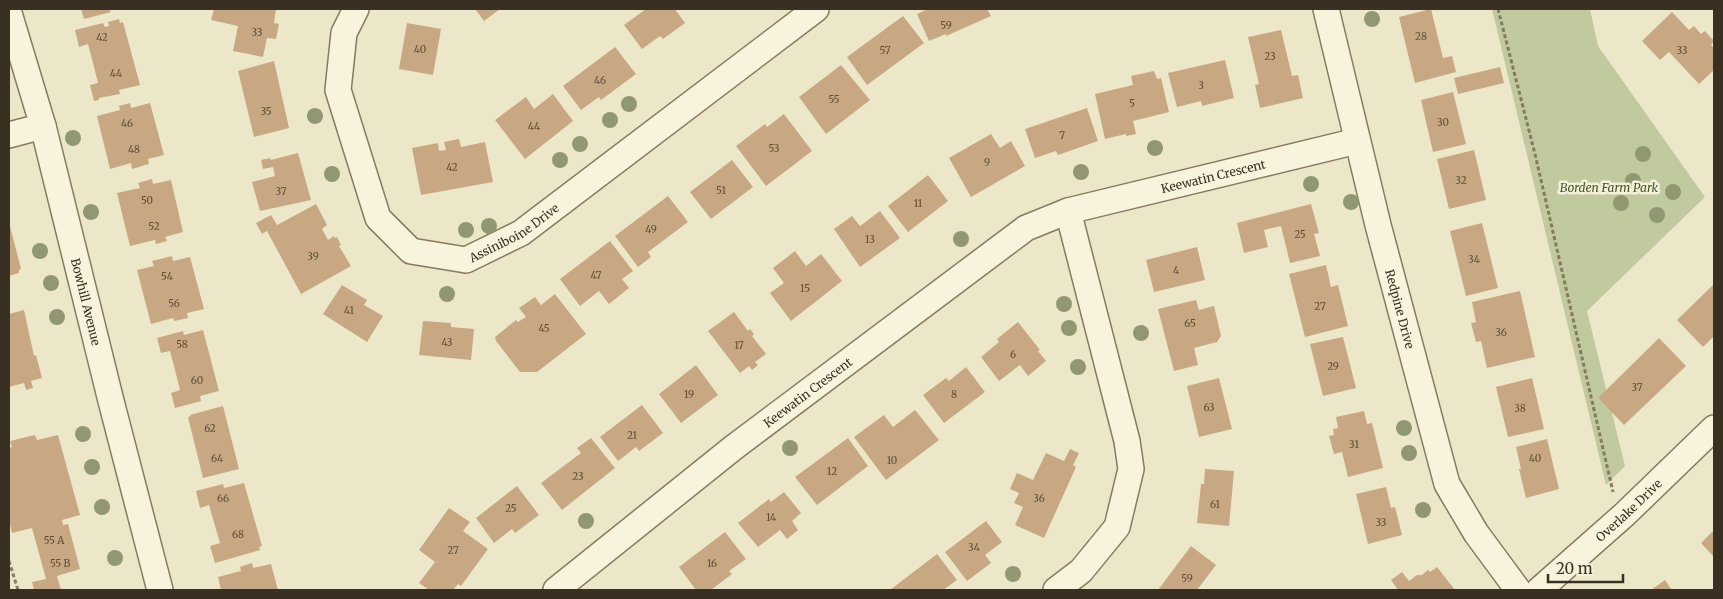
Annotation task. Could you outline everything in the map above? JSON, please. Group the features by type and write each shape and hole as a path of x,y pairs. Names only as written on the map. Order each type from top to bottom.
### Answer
{"street":[{"name":"Assiniboine Drive","path":"356,9 344,33 338,90 378,218 411,251 466,260 521,233 816,9"},
{"name":"Redpine Drive","path":"1326,9 1357,141 1447,484 1476,532 1518,590"},
{"name":"Bowhill Avenue","path":"9,13 44,126 110,401 160,590"},
{"path":"9,135 44,126"},
{"name":"Keewatin Crescent","path":"556,590 733,448 1026,228 1068,211 1357,141"},
{"path":"1056,590 1081,571 1117,527 1130,469 1128,441 1068,211"},
{"name":"Overlake Drive","path":"1540,590 1624,515 1714,428"}],"path":[{"path":"1498,9 1534,154 1614,500 1624,515"},
{"path":"9,561 18,590"}],"green space":[{"name":"Borden Farm Park","path":"1492,9 1590,9 1598,46 1705,197 1587,311 1625,466 1606,485"}],"building":[{"path":"81,9 109,9 111,12 84,19"},
{"path":"214,9 276,9 274,23 279,24 276,39 267,38 263,57 233,51 238,26 211,20"},
{"path":"475,9 500,9 484,21"},
{"path":"646,9 675,9 685,23 663,39 660,36 642,49 624,25"},
{"path":"928,9 987,9 991,16 946,36 946,34 929,41 917,14"},
{"path":"1431,9 1443,58 1452,56 1456,72 1415,83 1399,17"},
{"path":"1672,12 1689,30 1694,26 1701,34 1705,31 1714,41 1711,45 1714,48 1714,70 1699,84 1669,52 1660,60 1642,41"},
{"path":"903,16 924,43 867,85 847,57"},
{"path":"119,19 120,23 123,22 140,85 119,90 120,94 99,98 99,100 94,101 90,85 98,83 88,44 79,47 75,30 103,23 105,27 109,26 108,22"},
{"path":"407,23 441,29 433,75 399,69"},
{"path":"1281,30 1292,76 1298,75 1303,98 1260,108 1255,85 1259,84 1248,37"},
{"path":"615,47 636,74 601,100 599,97 581,110 563,86"},
{"path":"1225,60 1234,98 1202,106 1201,101 1177,107 1168,73"},
{"path":"274,61 289,128 254,137 238,71"},
{"path":"841,65 870,100 826,134 799,97"},
{"path":"1500,67 1504,83 1458,94 1454,78"},
{"path":"1154,71 1157,79 1161,78 1169,112 1133,121 1136,134 1126,136 1126,134 1105,139 1095,94 1133,85 1131,76"},
{"path":"1453,92 1466,144 1433,152 1421,100"},
{"path":"553,94 573,121 525,159 495,120 526,97 534,109"},
{"path":"130,103 131,108 150,103 164,155 148,159 149,164 132,169 131,163 110,169 97,116 120,110 119,106"},
{"path":"1087,108 1098,141 1058,155 1056,151 1035,158 1025,129"},
{"path":"784,114 812,151 766,186 736,146 765,124 767,127"},
{"path":"991,134 1000,148 1011,141 1025,166 971,197 949,158"},
{"path":"459,139 461,147 485,142 493,182 421,195 412,148 438,143 439,151 446,150 444,142"},
{"path":"1474,150 1486,200 1449,209 1437,159"},
{"path":"298,153 311,200 260,211 252,182 275,176 273,167 263,169 261,160 270,158 271,160"},
{"path":"732,160 753,187 711,219 690,192"},
{"path":"928,175 948,201 908,232 888,206"},
{"path":"152,179 153,184 171,180 183,232 165,237 167,241 156,244 155,240 130,246 117,193 140,188 138,183"},
{"path":"668,196 688,222 648,252 651,257 638,267 615,236"},
{"path":"316,204 327,225 322,229 328,240 334,236 335,238 337,237 341,245 339,246 351,266 301,294 267,231 262,234 256,223 271,215 277,225"},
{"path":"1311,204 1319,233 1314,234 1320,256 1290,263 1281,226 1264,230 1268,247 1244,253 1237,223"},
{"path":"880,211 900,238 860,267 834,229 852,216 860,226"},
{"path":"9,222 21,269 19,273 9,276"},
{"path":"1482,223 1498,288 1466,296 1450,231"},
{"path":"610,241 633,271 622,279 629,288 609,304 599,291 580,306 560,279"},
{"path":"1197,247 1205,280 1154,292 1146,260"},
{"path":"795,251 806,266 821,254 842,281 791,321 770,293 784,283 773,268"},
{"path":"172,256 173,261 190,257 204,309 187,313 188,318 174,321 173,318 151,324 137,270 154,266 152,261"},
{"path":"1326,265 1331,287 1338,285 1348,326 1305,337 1289,274"},
{"path":"1714,284 1714,336 1703,347 1677,320"},
{"path":"342,285 367,300 364,305 383,316 367,342 323,314"},
{"path":"1520,291 1535,357 1487,368 1481,341 1476,342 1471,323 1476,322 1472,302"},
{"path":"555,294 586,334 537,372 520,372 496,341 495,337 516,320 518,322 526,317 519,308 535,297 541,305"},
{"path":"1196,300 1199,310 1214,306 1221,336 1217,342 1194,348 1198,365 1174,371 1158,309"},
{"path":"24,310 34,356 36,355 42,378 31,381 33,388 26,390 24,383 9,387 9,314"},
{"path":"734,312 748,331 750,329 754,334 752,336 766,354 755,362 758,365 752,370 749,366 740,373 708,331"},
{"path":"423,321 451,323 451,327 474,329 471,360 419,355"},
{"path":"1018,322 1040,350 1038,351 1046,361 1028,376 1020,365 999,381 981,357 999,342 997,339"},
{"path":"203,330 219,391 200,396 201,401 175,408 171,393 180,390 175,370 170,351 161,353 157,338 183,331 184,335"},
{"path":"1343,337 1356,388 1323,396 1310,344"},
{"path":"1659,338 1686,366 1624,425 1598,398"},
{"path":"696,365 718,395 681,423 659,394"},
{"path":"966,367 985,392 944,423 923,395 946,378 949,381"},
{"path":"1219,378 1232,429 1199,437 1187,386"},
{"path":"1532,378 1544,429 1508,437 1496,387"},
{"path":"642,405 663,433 639,451 636,447 618,461 600,437"},
{"path":"223,406 239,469 203,478 188,417"},
{"path":"915,410 939,440 886,480 854,437 884,415 893,427"},
{"path":"1364,411 1367,424 1372,423 1383,468 1348,477 1342,452 1334,454 1329,436 1334,435 1333,429 1338,428 1336,417"},
{"path":"35,435 37,440 58,435 80,515 62,520 63,525 68,524 80,569 57,576 61,590 34,590 32,582 46,579 32,528 12,533 9,519 9,448 12,447 10,441"},
{"path":"591,438 615,468 562,510 541,483 581,453 577,448"},
{"path":"848,438 868,466 817,505 795,477"},
{"path":"1547,439 1559,489 1526,498 1516,447"},
{"path":"1070,449 1079,453 1073,465 1076,467 1044,538 1015,525 1023,507 1014,503 1019,493 1010,489 1017,473 1033,480 1046,453 1064,461"},
{"path":"1205,469 1234,471 1229,526 1197,523 1201,484 1204,484"},
{"path":"244,483 262,546 259,547 260,550 215,563 210,546 220,543 209,505 200,508 196,491 223,484 224,488"},
{"path":"517,486 539,515 515,533 512,529 494,543 476,518"},
{"path":"1386,487 1391,508 1395,507 1402,535 1368,544 1356,494"},
{"path":"784,492 801,513 792,521 798,530 787,539 780,530 758,547 738,523 769,499 771,502"},
{"path":"449,508 470,522 463,531 488,549 461,586 458,584 453,590 429,590 419,583 435,562 419,550"},
{"path":"986,521 1002,542 985,555 991,563 967,581 945,552"},
{"path":"1714,530 1714,557 1701,543"},
{"path":"725,532 746,559 729,571 732,574 711,590 696,590 679,567"},
{"path":"1191,546 1216,565 1197,590 1158,590"},
{"path":"937,554 957,580 943,590 890,590"},
{"path":"252,563 253,568 271,564 278,590 221,590 218,577 241,571 240,567"},
{"path":"1437,567 1455,590 1398,590 1391,580 1402,572 1409,581 1417,575 1422,575 1428,570 1430,572"},
{"path":"1665,580 1672,590 1651,590"}]}
